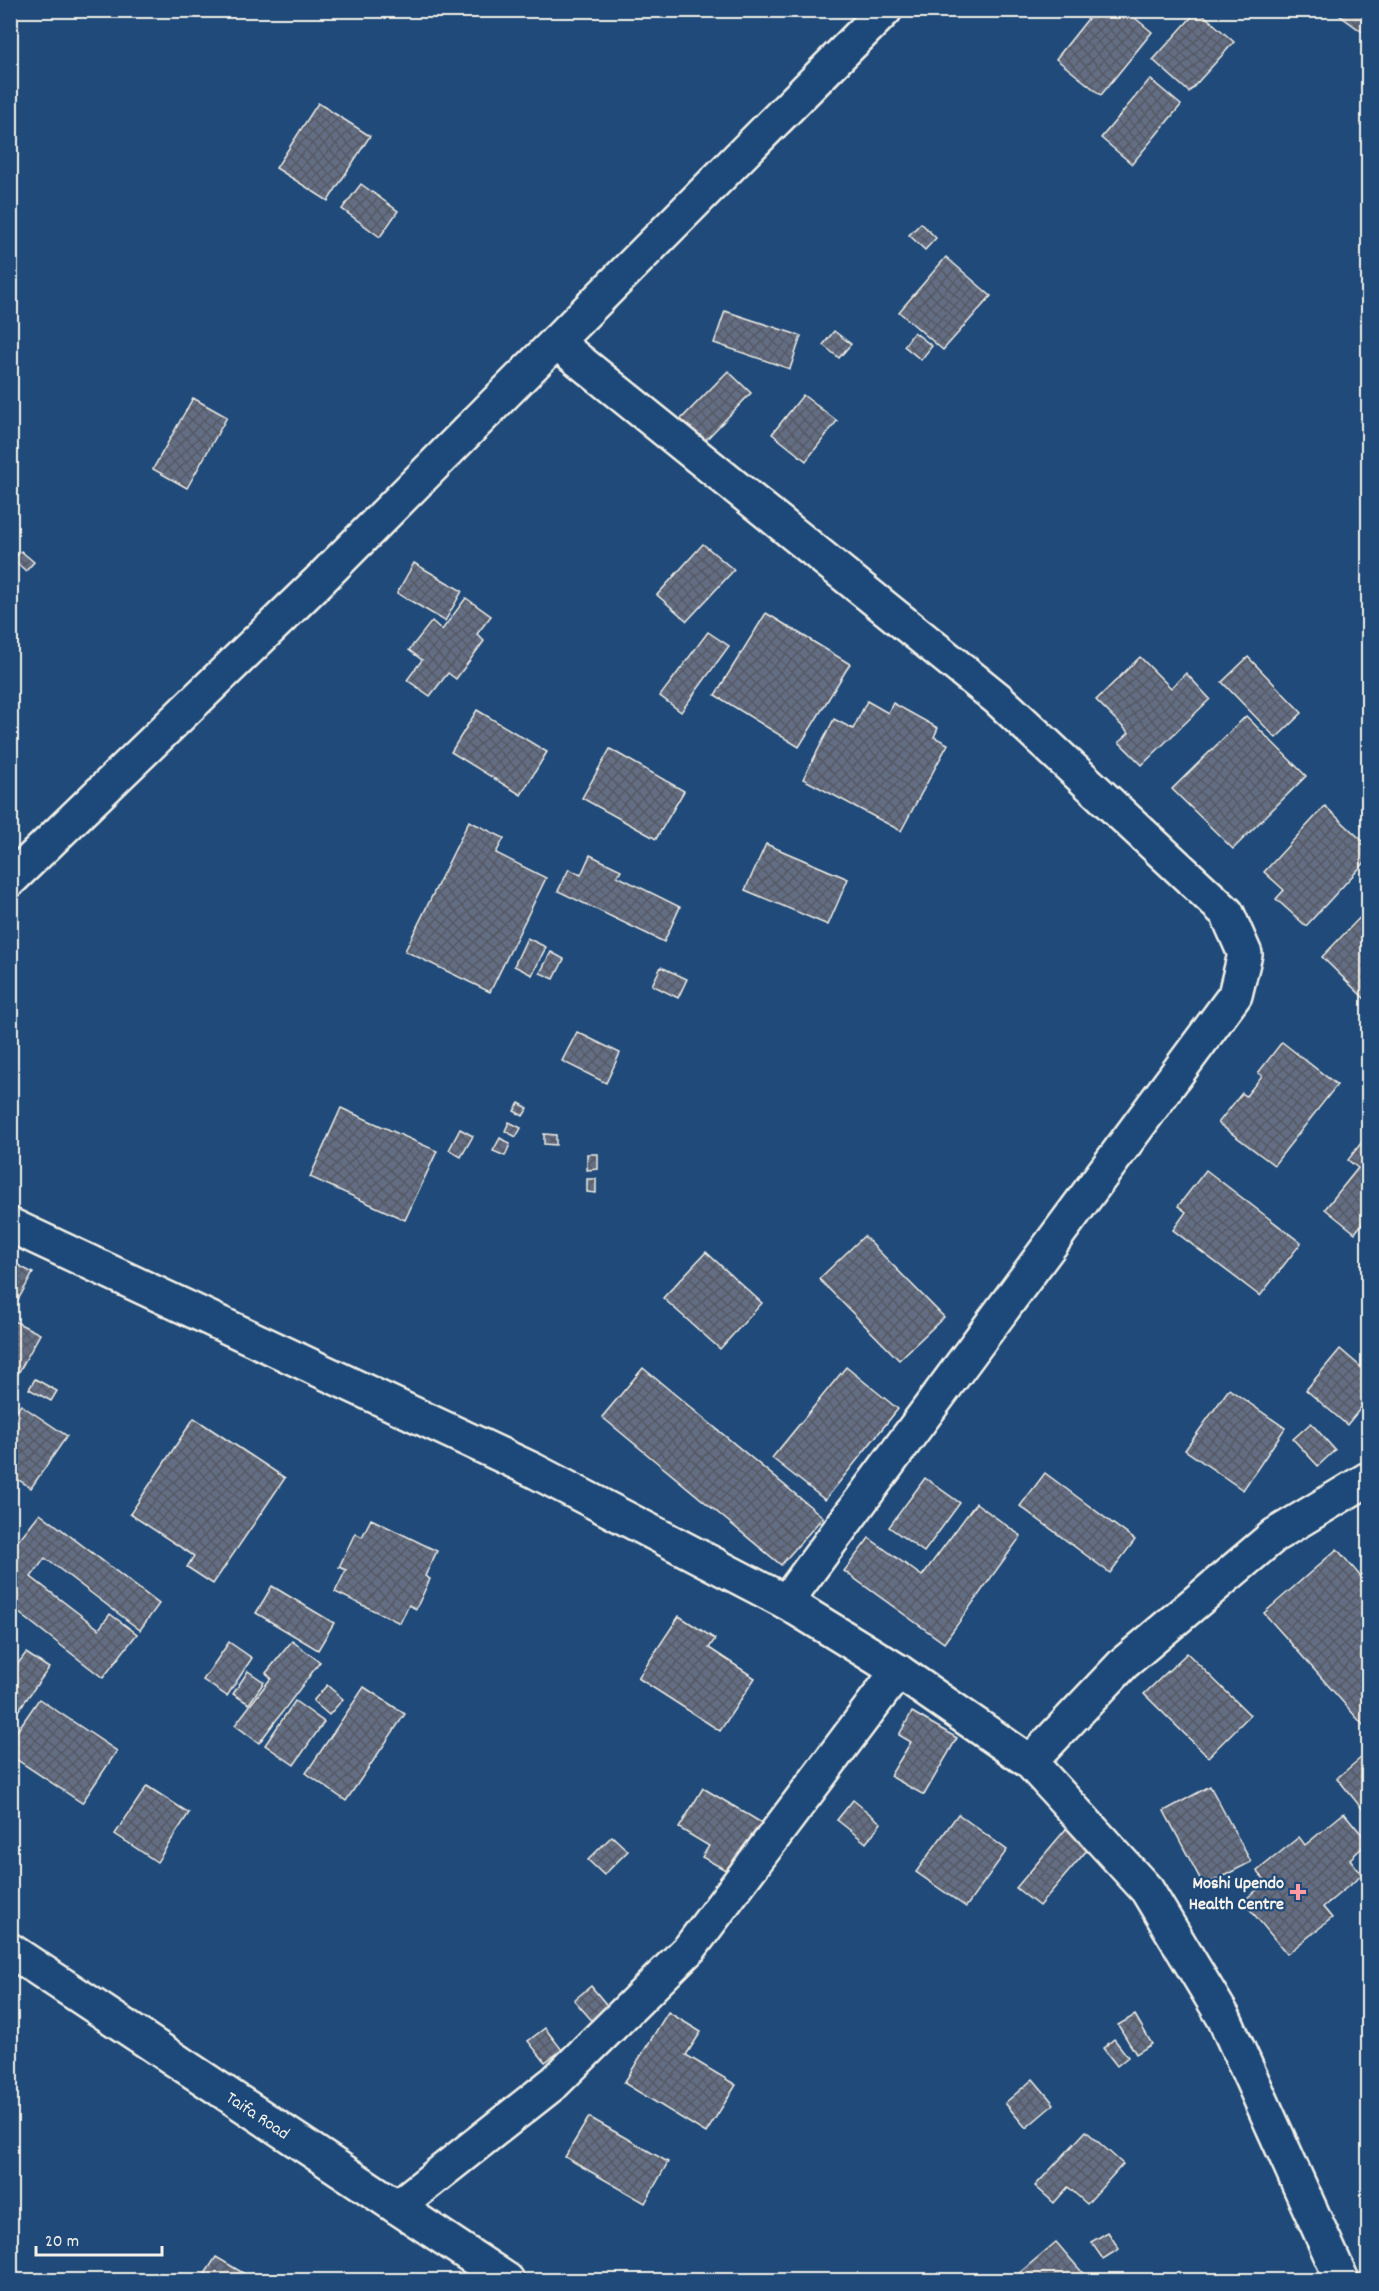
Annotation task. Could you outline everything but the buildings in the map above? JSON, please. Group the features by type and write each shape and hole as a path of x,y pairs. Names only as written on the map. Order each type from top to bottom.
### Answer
{"main road":[{"path":"10,880 318,582 885,10"},
{"path":"556,342 998,699 1227,912 1245,954 1235,995 786,1602"},
{"path":"10,1225 532,1470 786,1602 898,1671 1030,1762 1148,1890 1219,2008 1342,2280"},
{"path":"1030,1762 1124,1663 1275,1535 1368,1479"},
{"path":"397,2206 555,2082 690,1948 898,1671"},
{"name":"Taifa Road","path":"10,1950 507,2280"}],"place":[{"name":"Moshi Upendo Health Centre","path":"1298,1892"}]}
